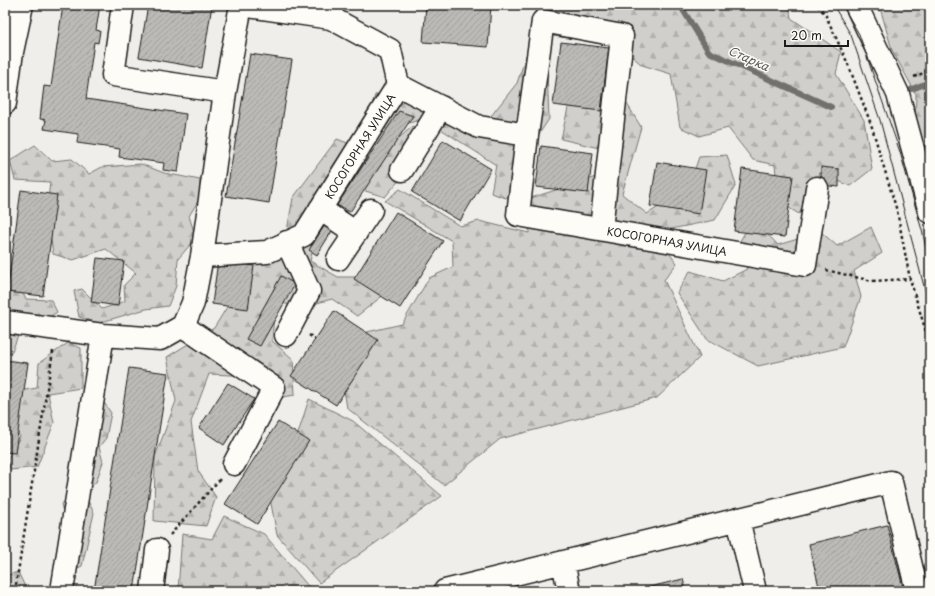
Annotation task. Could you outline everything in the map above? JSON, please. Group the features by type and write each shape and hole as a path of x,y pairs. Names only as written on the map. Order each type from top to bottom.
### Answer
{"street":[{"path":"5,103 12,52 22,5"},
{"path":"123,5 112,75 225,92"},
{"path":"5,322 103,335 160,339 183,326 193,302 202,256 225,92 241,5 331,11 390,50 398,85"},
{"path":"856,5 898,94 930,212"},
{"path":"527,135 543,21 622,36 601,229"},
{"name":"КОСОГОРНАЯ УЛИЦА","path":"202,256 267,252 304,235 398,85 479,127 527,135 518,215 805,265"},
{"path":"402,170 440,107"},
{"path":"805,265 817,188"},
{"path":"320,209 356,233"},
{"path":"338,259 371,210"},
{"path":"286,335 309,291 287,242"},
{"path":"183,326 274,388 234,464"},
{"path":"62,591 103,335"},
{"path":"446,591 891,482 918,591"},
{"path":"738,519 755,591"},
{"path":"152,591 156,550"},
{"path":"563,562 569,591"}],"path":[{"path":"818,5 826,16 848,64 871,124 896,211 910,278 928,330 930,345"},
{"path":"805,265 872,281 910,278"},
{"path":"15,591 57,329"},
{"path":"156,550 234,464"}],"green space":[{"path":"543,5 789,5 791,18 841,52 836,74 864,120 872,169 850,186 820,173 799,214 779,202 775,165 753,160 728,128 699,136 680,127 671,74 642,65 618,44 552,36 547,71 549,119 533,143 527,181 506,198 491,193 496,165 424,118 390,130 366,124 375,95 402,90 487,121 517,83"},
{"path":"850,5 930,5 930,184 915,127 916,94 892,50 881,11"},
{"path":"615,84 641,127 622,194 647,214 688,189 699,157 727,155 736,185 715,220 652,233 677,263 664,280 700,357 657,398 500,439 444,485 347,408 339,361 354,335 402,324 429,278 453,267 452,241 385,201 400,189 460,226 479,221 529,233 531,198 602,175 599,148 561,139 572,90"},
{"path":"413,126 432,141 385,197 346,185 321,214 310,261 338,277 373,277 386,293 357,316 332,299 302,307 275,302 272,341 293,359 295,395 264,400 253,376 209,374 191,422 198,471 216,497 206,526 154,521 155,457 176,401 167,357 214,328 240,286 232,262 283,252 293,198 337,139 379,155"},
{"path":"35,145 52,161 72,159 89,174 102,167 141,164 164,173 200,180 200,198 189,216 196,238 178,259 176,286 168,306 146,309 98,323 79,317 74,291 82,289 102,309 125,301 124,285 136,273 106,249 73,260 53,254 47,208 50,182 15,180 10,161"},
{"path":"753,219 778,245 821,232 837,246 871,227 882,253 854,271 861,297 843,347 758,366 707,339 677,293 690,271 723,281 747,269 737,246"},
{"path":"5,281 16,283 26,299 51,300 57,312 39,324 5,317"},
{"path":"6,328 18,336 12,351 5,355"},
{"path":"68,343 81,348 81,388 48,393 54,423 37,467 11,470 7,460 20,437 9,418 13,392 37,388 39,363"},
{"path":"309,399 353,421 442,496 319,583 277,535 269,493 289,462"},
{"path":"103,401 111,413 106,438 99,447 103,462 96,482 84,493 94,513 82,566 70,572 66,524 61,504 79,493 69,470 75,455"},
{"path":"224,516 264,534 308,586 325,591 178,591 182,534 212,539"},
{"path":"18,572 27,591 5,591 5,576"}],"building":[{"path":"63,5 100,5 96,30 100,31 98,43 94,42 86,99 186,114 178,172 163,170 164,163 119,157 120,149 77,143 78,134 44,129 46,120 40,119 44,86 51,87"},
{"path":"148,5 212,5 202,68 139,57"},
{"path":"426,5 491,5 488,47 423,42"},
{"path":"561,42 609,48 601,111 553,105"},
{"path":"250,54 292,60 269,203 226,196"},
{"path":"399,111 413,116 350,212 337,205"},
{"path":"443,140 491,169 460,221 412,192"},
{"path":"541,146 593,153 588,193 536,187"},
{"path":"657,162 706,170 699,214 650,206"},
{"path":"821,167 839,169 839,187 821,185"},
{"path":"742,169 793,176 785,237 734,231"},
{"path":"21,190 57,195 43,296 7,292"},
{"path":"396,212 443,241 400,308 354,279"},
{"path":"324,226 332,231 317,255 309,250"},
{"path":"97,258 124,261 118,306 91,302"},
{"path":"218,261 254,266 248,309 212,304"},
{"path":"281,276 295,284 260,346 246,339"},
{"path":"334,311 378,340 336,405 291,376"},
{"path":"5,360 28,363 15,453 5,452"},
{"path":"129,368 168,373 134,591 94,591"},
{"path":"228,383 254,399 224,445 199,428"},
{"path":"278,422 309,441 257,524 225,504"},
{"path":"5,503 10,503 5,536"},
{"path":"887,525 904,591 820,591 809,544"},
{"path":"683,579 686,591 633,591"}],"waterway":[{"name":"Старка","path":"680,5 709,52 831,107"},
{"name":"Старка","path":"912,89 930,82"}],"tram line":[{"path":"833,5 851,35 880,120 930,309"},
{"path":"842,5 859,34 900,152 923,234 930,270"}]}
